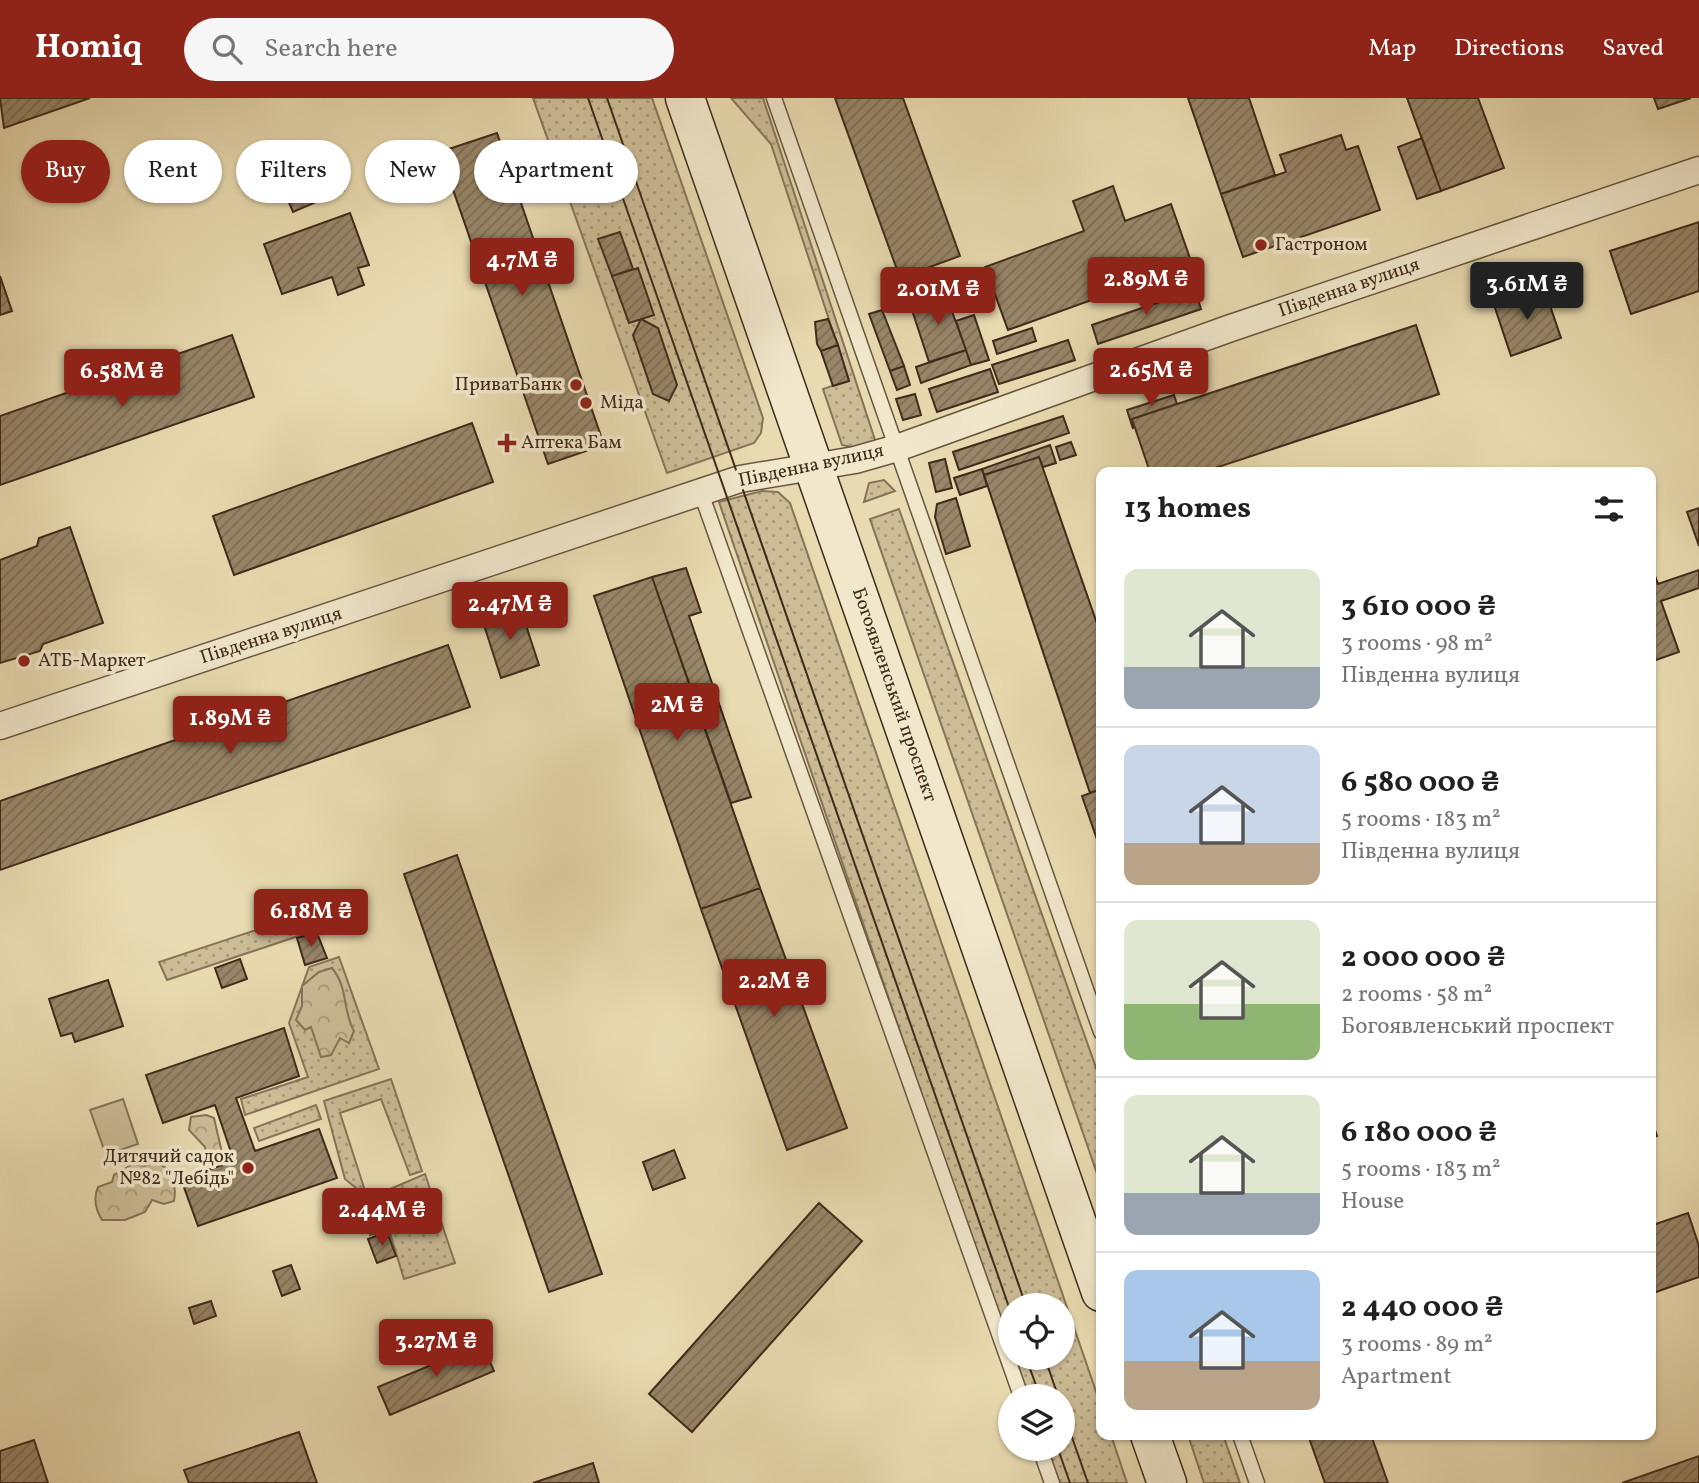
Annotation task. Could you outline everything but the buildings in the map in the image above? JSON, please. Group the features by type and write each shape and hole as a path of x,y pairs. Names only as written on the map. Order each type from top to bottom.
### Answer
{"main road":[{"name":"Богоявленський проспект","path":"685,98 1096,1278"},
{"path":"1152,1440 1167,1483"}],"street":[{"name":"Південна вулиця","path":"0,726 740,479 855,460 897,448 1228,329 1699,170"}],"lane":[{"path":"774,98 1096,1018"},
{"path":"701,493 1017,1384"},
{"path":"1242,1440 1257,1483"},
{"path":"1044,1461 1052,1483"}],"green space":[{"path":"533,98 652,98 763,418 761,433 754,443 667,473 571,203 638,203 638,140 548,140"},
{"path":"731,98 763,98 876,443 860,449 842,445 823,389 849,380 771,144"},
{"path":"884,480 895,491 864,502 869,483"},
{"path":"762,491 778,492 790,503 1062,1293 998,1293 998,1318 719,502"},
{"path":"899,509 1096,1068 1096,1171 870,519"},
{"path":"329,906 334,924 167,980 159,962"},
{"path":"339,957 379,1069 245,1115 241,1099 308,1077 289,1023 309,967"},
{"path":"332,968 341,984 354,1031 349,1043 340,1038 331,1055 321,1057 311,1027 305,1030 296,1020 302,1006 302,986 319,972"},
{"path":"391,1079 422,1171 410,1175 381,1099 340,1113 367,1197 345,1179 324,1101"},
{"path":"123,1099 138,1144 106,1155 90,1110"},
{"path":"316,1105 321,1119 259,1141 254,1128"},
{"path":"206,1115 214,1118 223,1157 206,1159 205,1147 189,1130 191,1117"},
{"path":"156,1162 170,1173 175,1189 174,1201 164,1204 152,1200 145,1212 125,1220 102,1220 96,1204 98,1187 112,1182 114,1175 133,1164 145,1166"},
{"path":"425,1174 455,1263 404,1279 389,1230 370,1235 371,1201 388,1190"},
{"path":"1075,1331 1096,1391 1096,1440 1113,1440 1127,1483 1054,1483 1046,1461 1075,1461 1075,1384 1021,1384 1015,1370 1075,1370"},
{"path":"1190,1440 1225,1440 1240,1483 1204,1483"}],"tram line":[{"path":"588,98 1004,1293"},
{"path":"607,98 1021,1293"},
{"path":"1030,1370 1036,1384"},
{"path":"1049,1370 1054,1384"},
{"path":"1075,1446 1088,1483"},
{"path":"1062,1461 1070,1483"}],"place":[{"name":"Гастроном","path":"1261,245"},
{"name":"ПриватБанк","path":"576,385"},
{"name":"Міда","path":"586,403"},
{"name":"Аптека Бам","path":"507,443"},
{"name":"АТБ-Маркет","path":"24,661"},
{"name":"Дитячий садок №82 \"Лебідь\"","path":"248,1168"}]}
